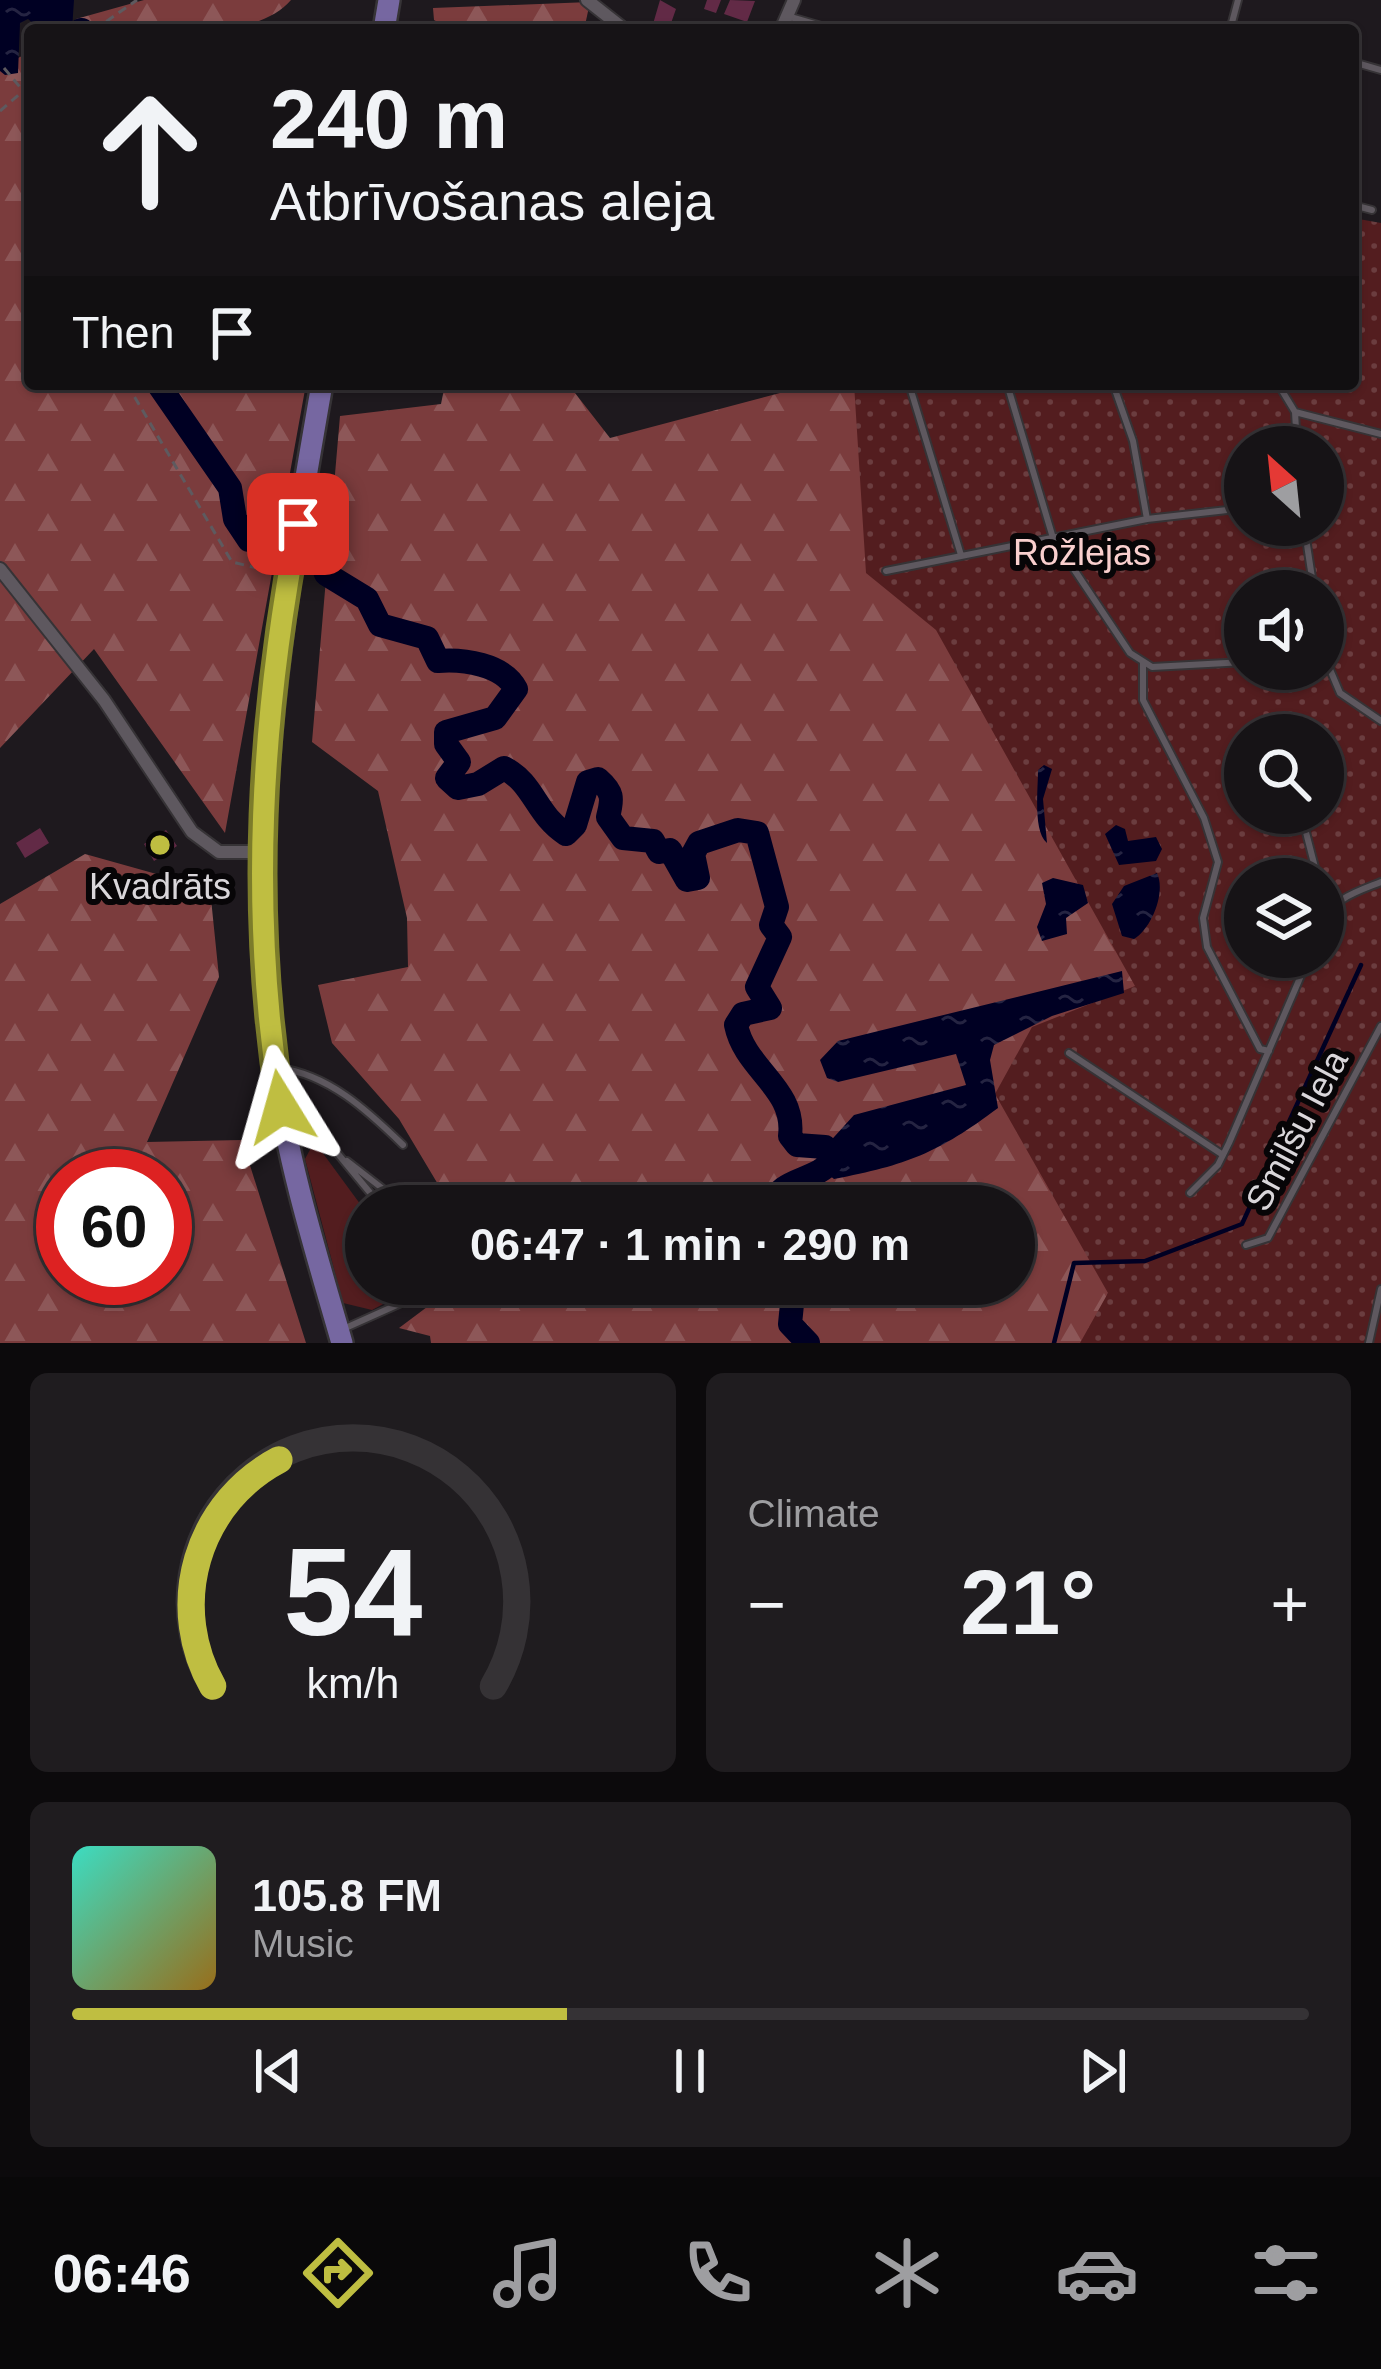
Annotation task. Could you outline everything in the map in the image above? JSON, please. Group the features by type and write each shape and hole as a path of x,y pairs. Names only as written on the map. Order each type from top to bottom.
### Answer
{"main road":[{"path":"321,390 267,730 261,853 263,955 281,1107 340,1337"}],"street":[{"path":"587,0 603,23"},
{"path":"784,23 794,0"},
{"path":"0,569 104,700 192,832 219,852 261,853"}],"lane":[{"path":"1359,207 1372,210"},
{"path":"911,390 962,555"},
{"path":"1009,390 1053,538 1130,653 1151,667 1224,663"},
{"path":"1116,390 1132,441 1147,519"},
{"path":"1282,390 1295,412 1296,426"},
{"path":"1295,412 1381,434"},
{"path":"886,571 1147,519 1224,510"},
{"path":"1143,662 1143,700 1204,818 1217,862 1203,918 1207,946 1260,1049 1269,1051"},
{"path":"1338,690 1381,721"},
{"path":"1344,901 1381,882"},
{"path":"1190,1193 1223,1155 1300,978"},
{"name":"Smilšu Iela","path":"1246,1245 1268,1238 1381,1026"},
{"path":"1069,1053 1223,1155"},
{"path":"274,1068 307,1072 368,1111 403,1145"},
{"path":"281,1107 312,1126 364,1185"},
{"path":"340,1156 378,1185"},
{"path":"1369,1343 1381,1289"},
{"path":"340,1337 399,1305"}],"path":[{"path":"103,24 137,0"},
{"path":"0,111 23,91 4,68"},
{"path":"131,390 232,562 273,572"}],"green space":[{"path":"144,0 291,0 273,15 250,24 74,24 76,19"},
{"path":"590,2 585,24 441,24 434,20 433,8"},
{"path":"24,55 24,390 305,390 225,833 94,649 0,748 0,67"},
{"name":"Rožlejas","path":"1359,219 1381,223 1381,1343 1080,1343 1108,1293 995,1094 1032,1027 1135,986 936,630 866,573 854,390 1359,390"},
{"path":"444,390 573,390 610,438 791,390 858,390 914,594 1154,883 1108,1293 1091,1343 431,1343 430,1336 399,1328 430,1305 1035,1305 1035,1185 438,1185 399,1119 332,1043 318,985 408,967 407,918 378,791 312,742 340,416 441,404"},
{"path":"85,854 210,889 219,977 147,1142 242,1140 306,1343 0,1343 0,904"},
{"path":"312,1146 322,1152 346,1185 345,1303 343,1303 305,1159"}],"water":[{"path":"0,0 74,0 72,24 34,24 28,19 20,23 18,73 0,71"},
{"path":"1044,765 1052,769 1043,799 1047,843 1037,810 1038,770"},
{"path":"1116,825 1125,829 1128,841 1156,837 1162,849 1156,861 1119,865 1105,834"},
{"path":"1157,873 1160,890 1152,918 1134,939 1122,936 1112,904 1124,886"},
{"path":"1053,878 1083,885 1088,903 1066,918 1067,934 1042,941 1037,927 1046,904 1042,883"},
{"path":"1122,971 1124,993 1052,1016 994,1045 990,1060 998,1108 977,1123 939,1147 902,1162 834,1179 824,1171 832,1161 825,1147 854,1115 966,1085 956,1054 838,1082 827,1078 820,1060 838,1041"}],"building":[{"path":"660,0 676,9 671,24 653,24"},
{"path":"707,0 721,0 716,13 704,9"},
{"path":"730,0 755,1 747,22 724,14"},
{"path":"40,828 49,843 25,858 16,843"},
{"name":"Kvadrāts","path":"166,830 177,846 154,861 144,844"}],"waterway":[{"path":"162,390 230,488 235,519 249,540 267,543"},
{"path":"319,553 326,574 367,599 380,625 427,638 438,661 470,662 492,669 516,689 495,718 446,732 446,744 459,762 447,778 458,788 478,784 504,768 566,834 575,825 588,782 598,779 611,796 608,817 623,838 653,841 659,852 670,850 687,880 698,878 693,854 699,843 738,830 757,833 777,907 771,925 780,937 757,987 770,1008 743,1014 736,1025 749,1055 785,1105 790,1136 797,1145 825,1147 832,1161 789,1185"},
{"path":"1054,1343 1074,1263 1145,1261 1242,1224 1361,965"},
{"path":"792,1305 790,1324 808,1343"}],"place":[{"name":"Kvadrāts","path":"160,845"}],"route":[{"path":"281,1107 263,955 263,773 298,524"}]}
